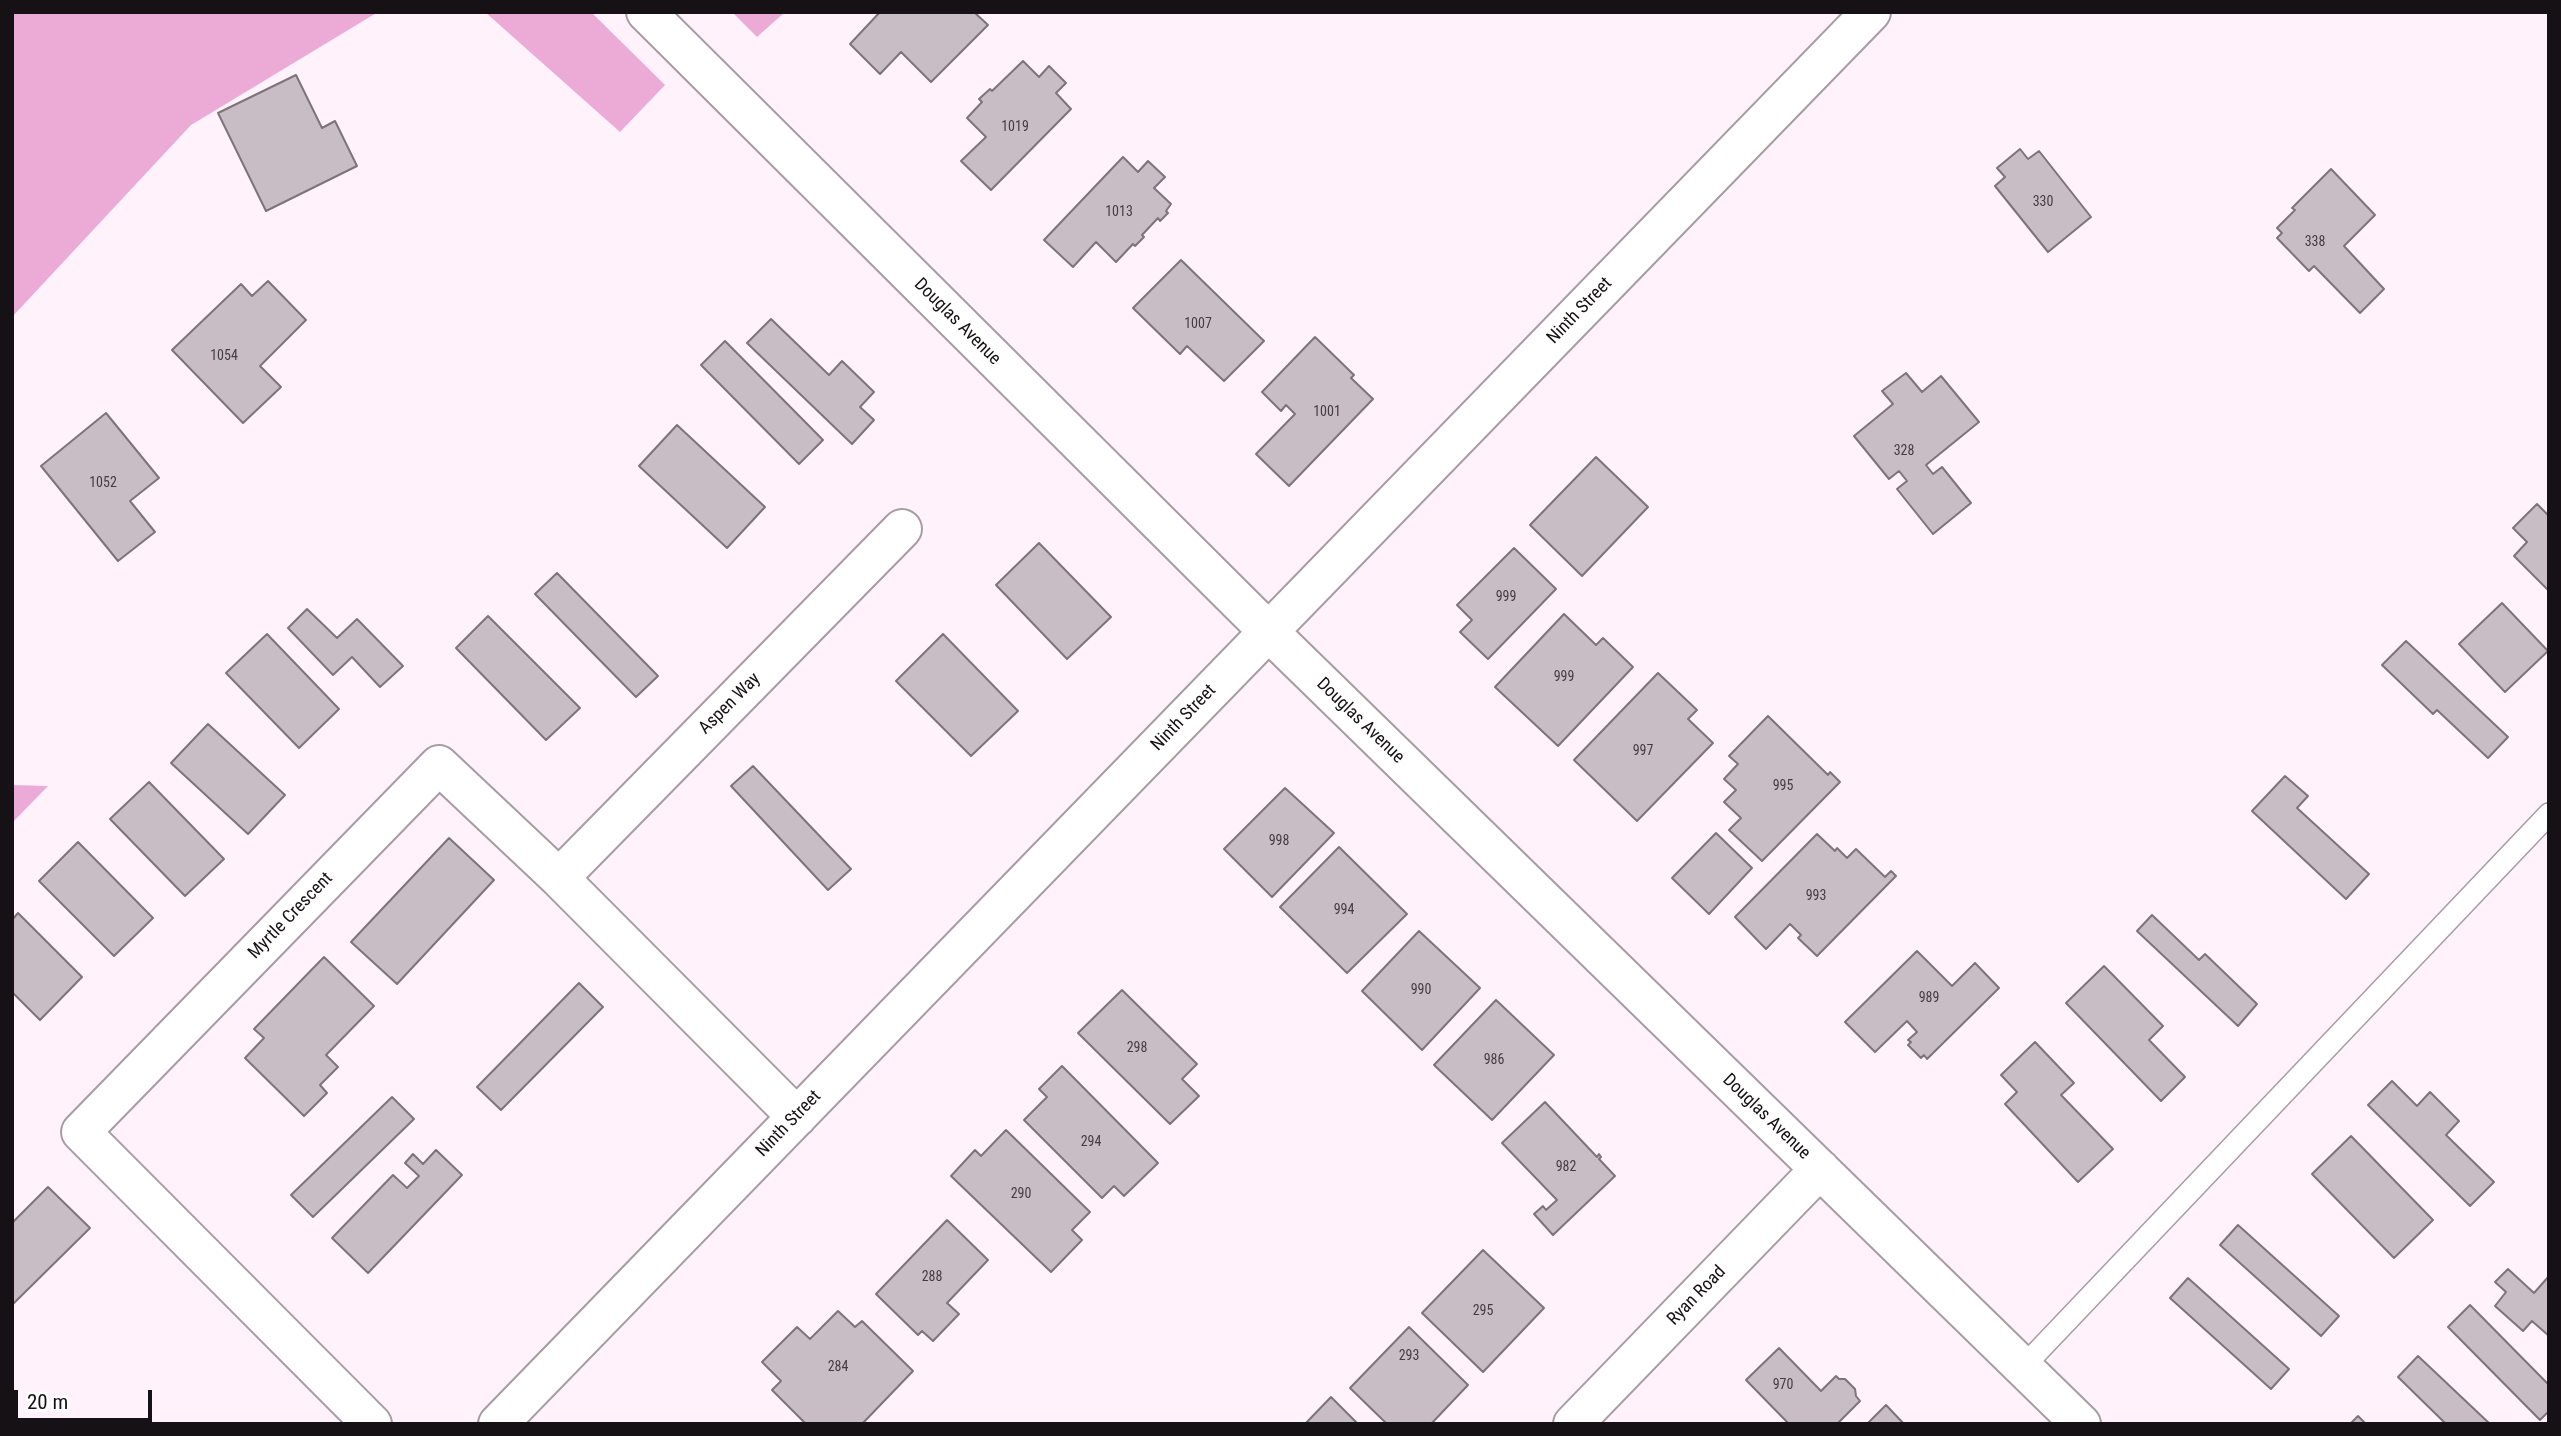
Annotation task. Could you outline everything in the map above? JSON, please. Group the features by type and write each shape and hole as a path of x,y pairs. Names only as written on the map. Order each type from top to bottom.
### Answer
{"street":[{"name":"Douglas Avenue","path":"646,12 1268,631 2081,1424"},
{"name":"Ninth Street","path":"498,1424 1871,12"},
{"name":"Aspen Way","path":"559,878 902,529"},
{"name":"Myrtle Crescent","path":"372,1424 81,1132 439,765 559,878 797,1116"},
{"name":"Ryan Road","path":"1573,1424 1820,1169"}],"lane":[{"path":"2023,1367 2549,814"}],"shaded area":[{"path":"12,12 378,12 191,125 12,317"},
{"path":"485,12 591,12 665,85 620,132"},
{"path":"732,12 785,12 757,37"},
{"path":"12,785 48,786 12,823"}],"building":[{"path":"880,12 974,12 988,25 931,82 901,52 880,74 850,44"},
{"path":"1023,61 1039,77 1049,66 1066,83 1056,93 1071,109 991,190 961,161 986,137 967,118 982,102 979,99 990,89 992,91"},
{"path":"296,75 322,128 335,121 357,166 266,211 218,113"},
{"path":"2020,149 2028,159 2039,151 2091,217 2048,252 1995,186 2005,177 1997,168"},
{"path":"1123,157 1138,172 1148,161 1165,177 1154,188 1171,204 1166,211 1168,213 1160,221 1158,218 1142,235 1144,237 1135,246 1133,244 1116,262 1096,242 1073,267 1044,240"},
{"path":"2331,169 2375,215 2344,246 2384,289 2360,313 2314,266 2309,271 2277,238 2282,233 2277,228 2295,210 2292,208"},
{"path":"1181,260 1264,341 1224,381 1187,346 1180,354 1133,308"},
{"path":"268,281 306,320 260,366 281,387 243,423 172,350 241,284 252,296"},
{"path":"771,319 829,375 842,361 874,392 860,407 874,420 852,444 747,343"},
{"path":"1315,337 1354,375 1351,378 1373,399 1289,486 1256,454 1295,414 1286,405 1281,411 1262,392"},
{"path":"725,341 823,440 799,464 701,365"},
{"path":"1906,373 1922,392 1941,376 1979,422 1926,465 1933,474 1942,467 1971,503 1933,534 1897,489 1907,481 1899,471 1889,479 1854,436 1893,404 1882,391"},
{"path":"106,413 159,478 130,501 155,532 118,561 41,466"},
{"path":"677,425 765,507 727,548 639,466"},
{"path":"1596,457 1648,507 1582,576 1530,525"},
{"path":"2537,504 2549,516 2549,591 2514,556 2527,542 2513,528"},
{"path":"1039,543 1111,617 1067,659 996,585"},
{"path":"1514,548 1556,589 1488,659 1460,632 1472,620 1457,605"},
{"path":"557,573 658,676 636,697 535,594"},
{"path":"2502,603 2548,651 2505,692 2459,644"},
{"path":"307,609 337,638 357,619 403,666 380,687 352,657 333,675 288,628"},
{"path":"1564,614 1596,645 1603,638 1633,667 1558,746 1495,687"},
{"path":"488,616 580,708 546,740 456,648"},
{"path":"267,634 339,709 299,748 226,673"},
{"path":"943,634 1018,711 971,756 896,681"},
{"path":"2406,641 2508,737 2488,758 2437,710 2433,714 2382,665"},
{"path":"1658,673 1697,710 1688,719 1713,743 1637,821 1574,760"},
{"path":"1768,716 1828,775 1830,772 1840,782 1762,861 1729,830 1741,818 1724,802 1736,790 1724,779 1738,764 1729,756"},
{"path":"208,724 285,795 248,834 171,763"},
{"path":"753,766 851,869 828,890 731,786"},
{"path":"2285,776 2308,796 2297,808 2369,874 2346,899 2252,811"},
{"path":"149,782 224,859 185,896 110,819"},
{"path":"1285,788 1334,833 1272,897 1224,849"},
{"path":"1716,833 1752,868 1709,914 1672,878"},
{"path":"1817,834 1847,858 1856,849 1885,877 1891,871 1896,876 1817,956 1798,938 1801,935 1790,924 1766,949 1735,917"},
{"path":"449,838 494,880 397,984 351,942"},
{"path":"78,842 153,918 114,956 39,881"},
{"path":"1339,847 1407,914 1347,973 1280,907"},
{"path":"18,913 82,977 40,1020 12,992 12,920"},
{"path":"2152,915 2199,960 2205,954 2257,1004 2238,1026 2137,931"},
{"path":"1419,931 1480,988 1422,1050 1362,991"},
{"path":"1917,951 1952,986 1975,963 1999,988 1927,1059 1924,1055 1921,1058 1908,1045 1911,1042 1908,1040 1917,1032 1907,1021 1875,1052 1845,1022"},
{"path":"324,957 374,1006 326,1055 338,1067 320,1085 327,1093 304,1116 245,1058 264,1038 254,1029"},
{"path":"2104,966 2163,1026 2149,1040 2185,1077 2161,1101 2066,1003"},
{"path":"579,983 603,1007 501,1110 477,1087"},
{"path":"1122,990 1197,1064 1182,1079 1199,1096 1170,1124 1078,1033"},
{"path":"1496,1000 1554,1055 1492,1120 1434,1065"},
{"path":"2035,1042 2074,1083 2061,1095 2113,1149 2078,1182 2005,1104 2017,1092 2001,1075"},
{"path":"1062,1066 1158,1163 1124,1196 1114,1186 1102,1198 1024,1120 1047,1097 1039,1089"},
{"path":"2392,1081 2417,1106 2430,1092 2459,1121 2446,1135 2494,1182 2470,1206 2368,1105"},
{"path":"392,1097 414,1119 313,1217 291,1195"},
{"path":"1545,1102 1597,1157 1599,1154 1599,1159 1615,1176 1553,1235 1534,1214 1543,1206 1546,1210 1557,1200 1502,1143"},
{"path":"1006,1130 1090,1212 1072,1230 1082,1240 1051,1272 951,1176 975,1150 981,1156"},
{"path":"2351,1136 2433,1220 2394,1258 2312,1174"},
{"path":"436,1150 462,1175 368,1273 332,1238 393,1175 407,1188 419,1176 405,1163 413,1154 423,1164"},
{"path":"48,1187 90,1228 12,1305 12,1223"},
{"path":"947,1220 988,1260 947,1303 959,1314 933,1341 922,1331 918,1335 876,1294"},
{"path":"2238,1225 2339,1316 2321,1336 2220,1245"},
{"path":"1483,1250 1544,1308 1483,1372 1422,1313"},
{"path":"2508,1269 2534,1293 2549,1276 2549,1336 2532,1321 2523,1331 2495,1306 2506,1292 2495,1282"},
{"path":"2188,1278 2289,1369 2271,1389 2170,1298"},
{"path":"2470,1305 2549,1385 2549,1411 2540,1420 2448,1327"},
{"path":"838,1311 855,1327 862,1321 913,1371 862,1424 806,1424 772,1390 781,1381 762,1362 797,1327 810,1339"},
{"path":"1409,1327 1468,1385 1431,1424 1387,1424 1350,1388"},
{"path":"1779,1348 1821,1391 1836,1376 1845,1379 1855,1389 1860,1401 1837,1424 1789,1424 1746,1380"},
{"path":"2418,1356 2490,1424 2446,1424 2398,1377"},
{"path":"1331,1397 1358,1424 1305,1424"},
{"path":"1886,1405 1904,1424 1867,1424"},
{"path":"2358,1416 2366,1424 2350,1424"}]}
